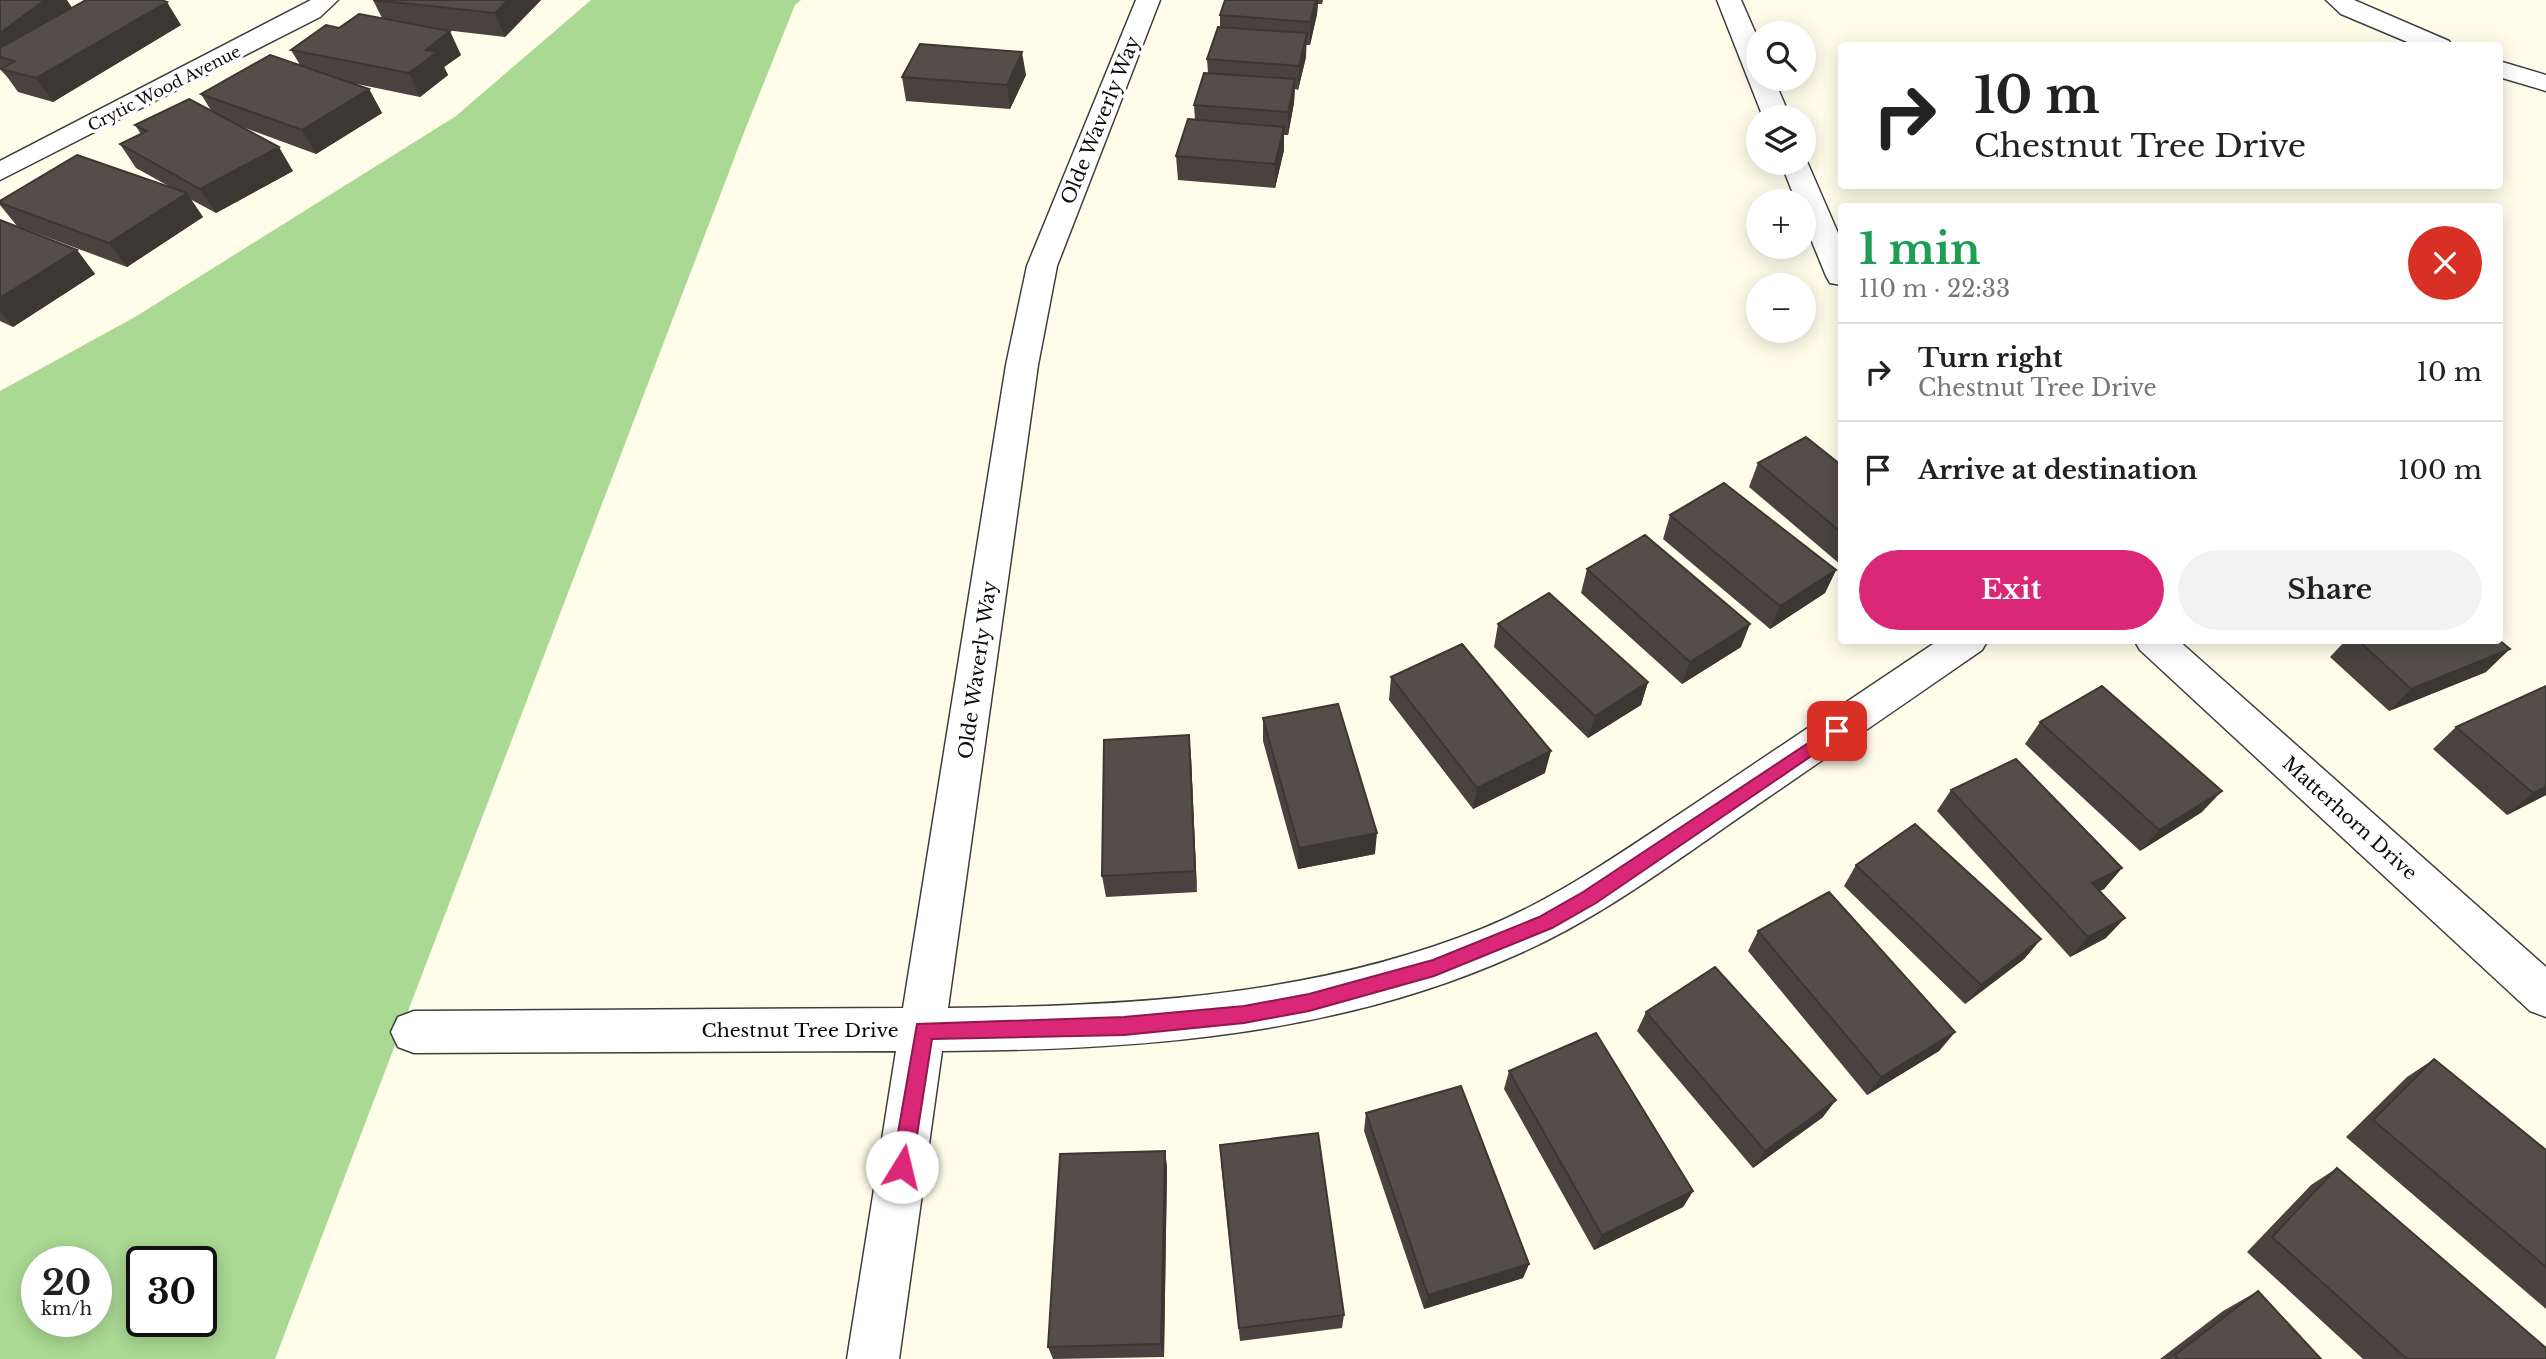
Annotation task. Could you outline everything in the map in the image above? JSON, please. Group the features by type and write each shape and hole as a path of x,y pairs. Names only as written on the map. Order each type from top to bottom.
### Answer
{"street":[{"name":"Crytic Wood Avenue","path":"1,171 311,12 326,0"},
{"name":"Olde Waverly Way","path":"873,1359 1022,365 1042,266 1148,0"},
{"path":"1729,0 1746,41"},
{"path":"2338,0 2350,9 2430,42"},
{"path":"2503,70 2546,83"},
{"path":"1800,175 1838,269"},
{"name":"Chestnut Tree Drive","path":"414,1032 923,1030 1124,1026 1244,1014 1309,1002 1434,968 1546,922 1590,897 1963,644"},
{"name":"Matterhorn Drive","path":"2157,644 2546,996"}],"green space":[{"path":"591,0 801,0 795,5 745,130 275,1359 0,1359 0,391 135,317 456,116"}],"building":[{"path":"0,0 45,0 0,33"},
{"path":"86,0 167,2 36,78 1,69 15,61 0,57 0,48"},
{"path":"373,0 508,0 495,13"},
{"path":"1225,0 1316,0 1310,22 1220,15"},
{"path":"359,14 450,31 426,50 437,52 409,73 291,50 326,25 339,28"},
{"path":"1218,27 1307,33 1299,66 1207,59"},
{"path":"920,44 1022,52 1007,85 902,77"},
{"path":"270,55 369,89 302,130 201,94"},
{"path":"1204,73 1295,79 1288,112 1194,105"},
{"path":"189,99 279,147 200,189 120,144 147,131 135,125"},
{"path":"1188,119 1284,127 1275,164 1176,156"},
{"path":"77,155 187,193 109,243 0,203"},
{"path":"0,220 77,250 0,298"},
{"path":"1806,437 1838,463 1838,530 1758,463"},
{"path":"1724,483 1836,570 1780,606 1670,515"},
{"path":"1645,535 1750,624 1690,662 1587,569"},
{"path":"1549,593 1648,682 1595,716 1498,624"},
{"path":"2503,643 2510,649 2411,689 2362,644"},
{"path":"1462,644 1551,751 1477,788 1391,677"},
{"path":"2102,686 2222,791 2159,830 2040,722"},
{"path":"2546,686 2546,787 2533,793 2456,727"},
{"path":"1338,704 1377,833 1299,848 1263,718"},
{"path":"1189,735 1195,871 1102,876 1104,740"},
{"path":"2016,759 2122,868 2092,883 2125,918 2088,937 1951,790"},
{"path":"1915,824 2041,939 1981,985 1856,865"},
{"path":"1829,892 1955,1032 1881,1077 1758,931"},
{"path":"1715,967 1836,1100 1765,1151 1646,1012"},
{"path":"1596,1033 1693,1191 1602,1235 1509,1071"},
{"path":"2434,1059 2546,1150 2546,1267 2373,1120"},
{"path":"1461,1086 1529,1264 1428,1295 1366,1113"},
{"path":"1318,1133 1344,1315 1239,1328 1220,1145"},
{"path":"1165,1151 1161,1344 1048,1347 1060,1154"},
{"path":"2337,1168 2546,1348 2546,1359 2407,1359 2272,1237"},
{"path":"2258,1291 2321,1359 2178,1359 2175,1355"}],"route":[{"path":"902,1167 923,1030 1124,1026 1179,1022 1309,1002 1434,968 1546,922 1590,897 1837,731"}]}
